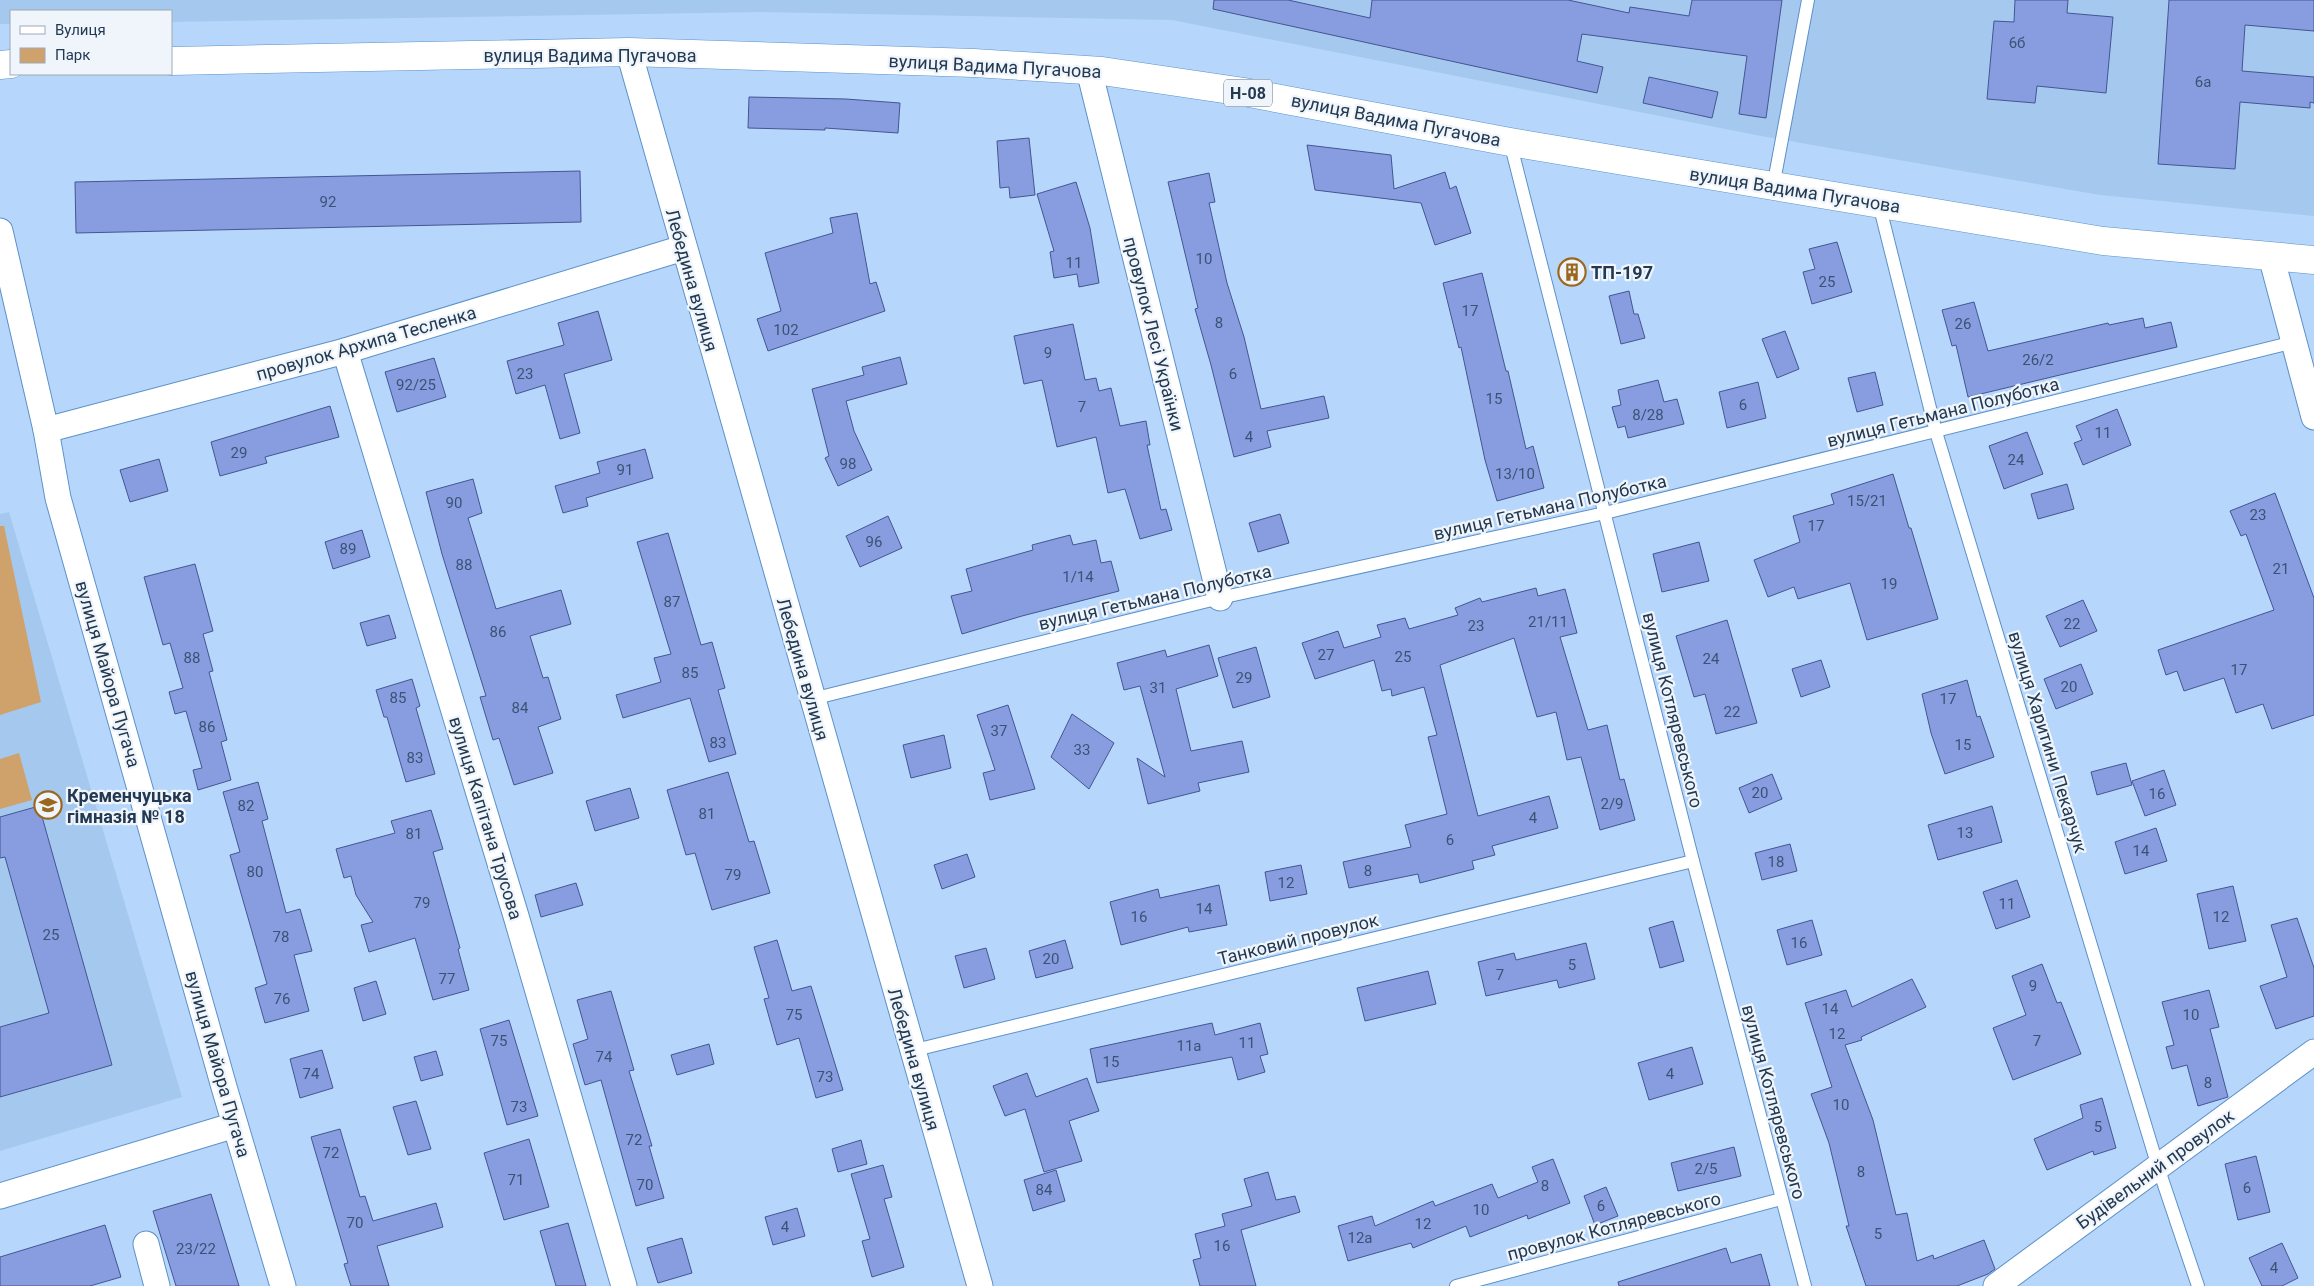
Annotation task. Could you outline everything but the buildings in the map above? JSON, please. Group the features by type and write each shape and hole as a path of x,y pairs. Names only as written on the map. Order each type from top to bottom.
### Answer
{"main road":[{"name":"вулиця Вадима Пугачова","path":"172,61 628,52 974,63 1089,70 1244,92 1510,142 2103,241 2314,260"}],"street":[{"name":"Лебедина вулиця","path":"628,52 911,1051 980,1286"},
{"name":"провулок Лесі Українки","path":"1089,70 1220,598"},
{"name":"вулиця Майора Пугача","path":"0,231 46,430 58,498 235,1125 283,1286"},
{"name":"провулок Архипа Тесленка","path":"46,430 345,351 683,248"},
{"path":"2271,256 2314,417"},
{"name":"вулиця Капітана Трусова","path":"345,351 516,916 624,1286"},
{"name":"Будівельний провулок","path":"1996,1286 2314,1052"},
{"path":"0,1196 235,1125"},
{"path":"146,1244 157,1286"}],"lane":[{"path":"1773,187 1808,0"},
{"name":"вулиця Котляревського","path":"1510,142 1693,861 1805,1286"},
{"name":"вулиця Харитини Пекарчук","path":"1879,204 1936,432 2158,1167 2198,1286"},
{"name":"вулиця Гетьмана Полуботка","path":"812,699 1220,598 1605,513 2294,342"},
{"name":"Танковий провулок","path":"911,1051 1693,861"},
{"name":"провулок Котляревського","path":"1456,1286 1781,1199"}],"shaded area":[{"path":"0,0 2314,0 2314,216 2100,195 1761,136 1172,20 762,12 172,22 172,10 10,10 10,24 0,24"},
{"name":"Кременчуцька гімназія № 18","path":"9,512 182,1097 0,1151 0,514"}],"green space":[{"path":"0,526 4,526 41,702 0,715"},
{"path":"19,753 32,800 0,809 0,759"}],"place":[{"name":"ТП-197","path":"1572,272"},
{"name":"Кременчуцька гімназія № 18","path":"48,805"}]}
